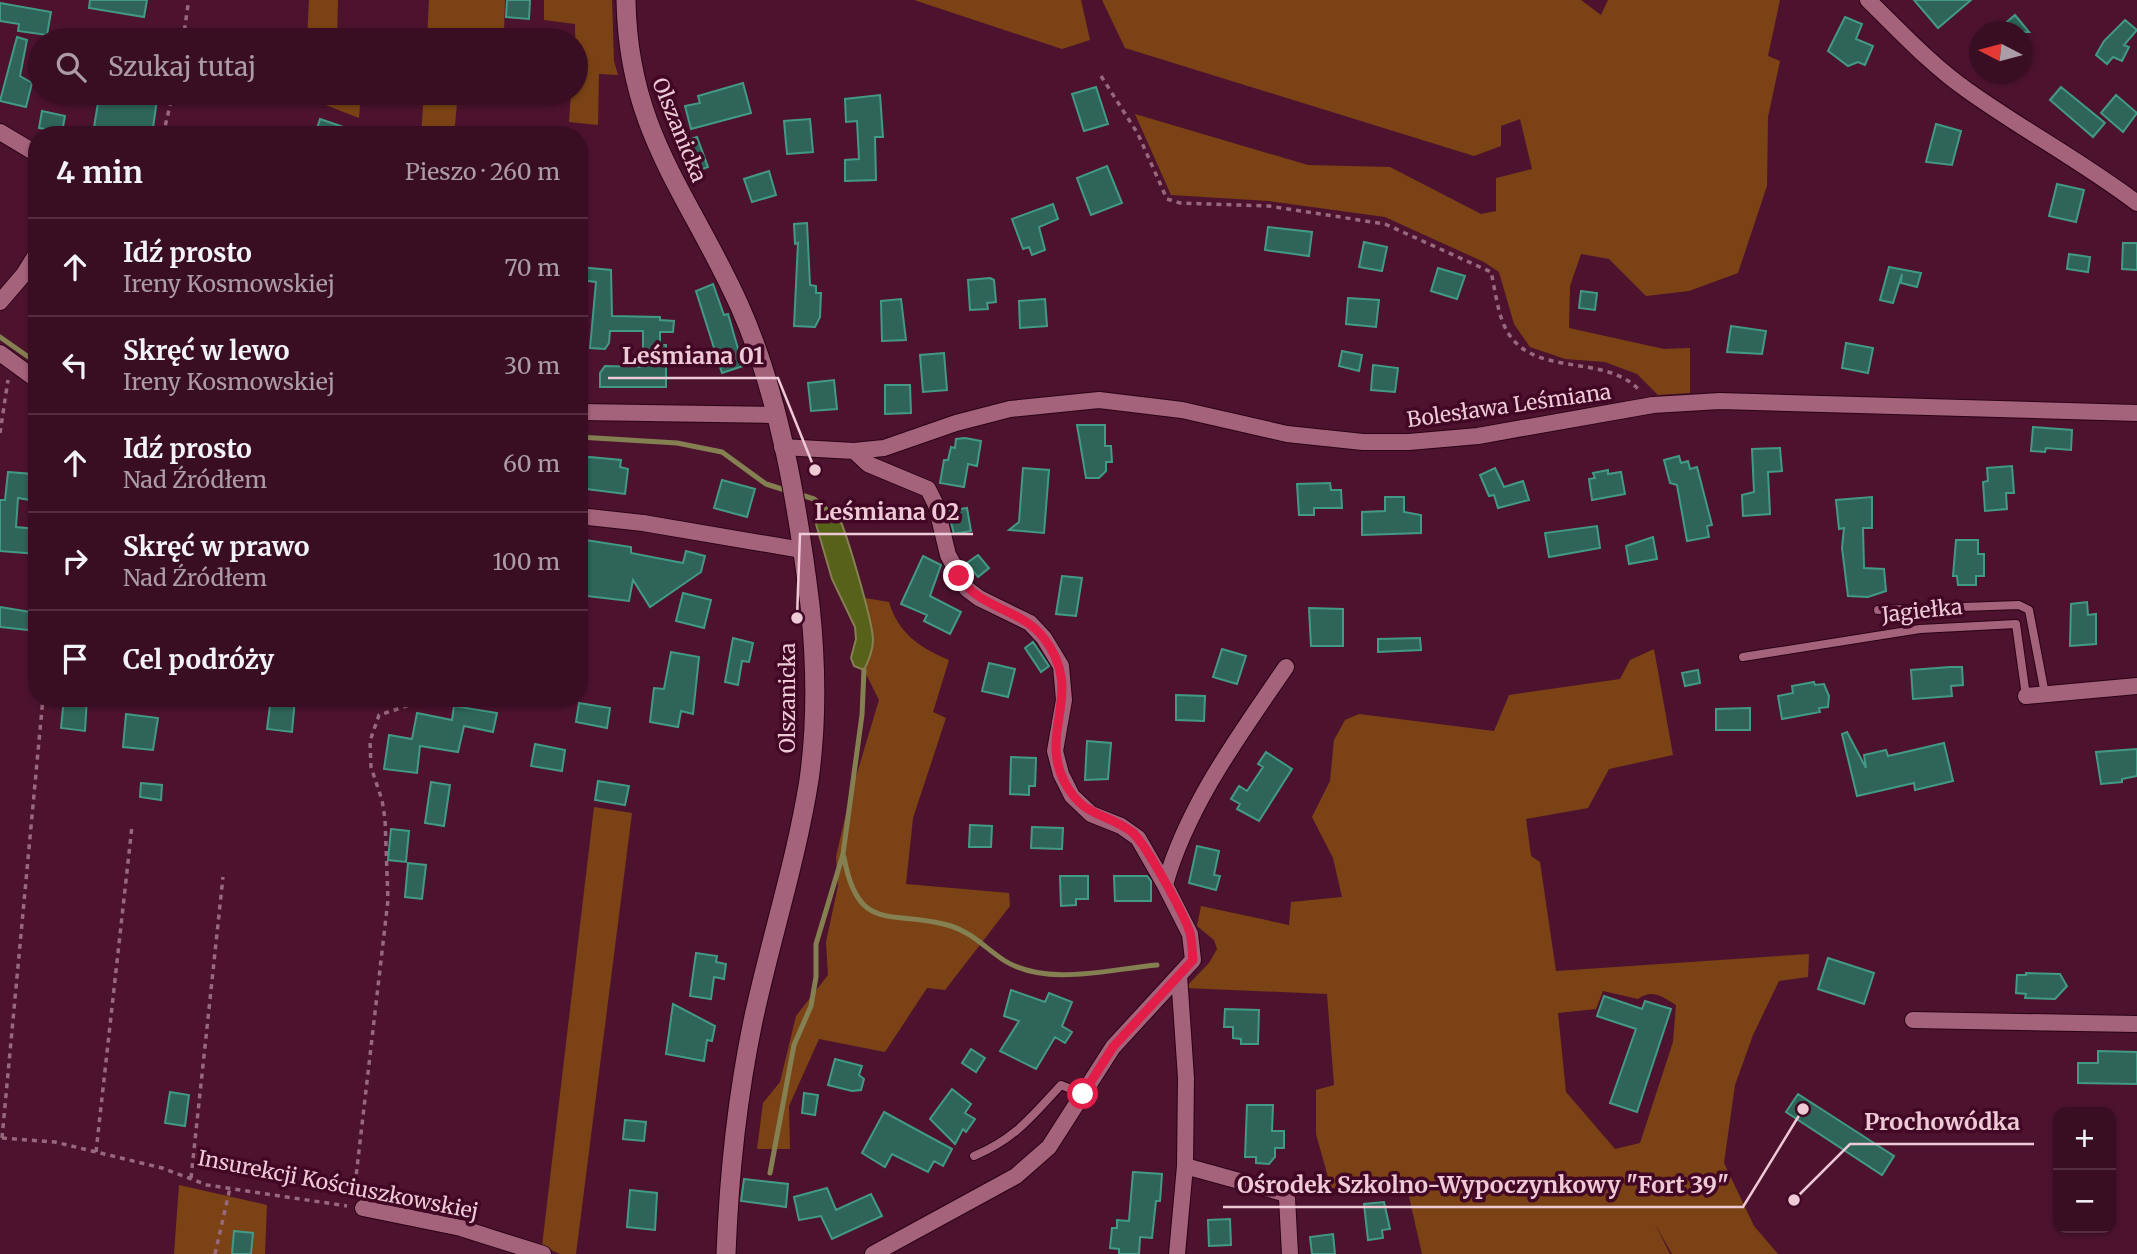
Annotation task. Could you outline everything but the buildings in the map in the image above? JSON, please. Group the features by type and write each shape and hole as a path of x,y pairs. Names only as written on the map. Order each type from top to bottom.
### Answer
{"street":[{"name":"Olszanicka","path":"626,0 626,38 641,108 668,171 740,306 774,415 789,475 810,608 815,689 809,778 741,1082 733,1137 726,1254"},
{"path":"1868,0 1919,50 1964,88 2089,167 2137,203"},
{"path":"0,132 28,149"},
{"path":"0,302 28,268"},
{"path":"6,357 28,373"},
{"name":"Bolesława Leśmiana","path":"782,447 854,451 884,448 956,423 1010,409 1099,400 1182,410 1287,434 1363,442 1409,442 1478,436 1653,405 1720,401 2137,413"},
{"path":"588,412 774,415"},
{"path":"854,451 868,464 914,481 933,495 948,555 967,589 979,598 1030,623 1044,638 1061,666 1064,699 1055,751 1061,774 1080,806 1138,838 1190,934 1193,960 1113,1047 1049,1147 1016,1176 873,1254"},
{"path":"588,517 643,523 802,550"},
{"path":"1165,885 1185,827 1286,667"},
{"name":"Jagiełka","path":"2026,695 2137,686"},
{"path":"1177,1254 1185,1167 1186,1078 1179,975"},
{"path":"1913,1020 2137,1024"},
{"path":"1185,1167 1283,1193 1287,1198 1290,1254"},
{"name":"Insurekcji Kościuszkowskiej","path":"358,1207 461,1228 543,1254"}],"lane":[{"name":"Jagiełka","path":"1878,610 2019,605 2029,610 2045,694"},
{"name":"Jagiełka","path":"1743,657 1920,629 2016,624 2026,695"},
{"path":"974,1156 1003,1144 1062,1085 1083,1094"}],"path":[{"path":"185,28 188,5"},
{"path":"1101,76 1138,134 1167,199 1180,203 1269,206 1385,224 1491,272 1504,326 1522,350 1556,362 1628,377 1653,405"},
{"path":"165,126 170,105"},
{"path":"0,433 6,357"},
{"path":"1,1137 42,707"},
{"path":"358,1207 388,900 385,819 371,767 370,741 379,715 404,707"},
{"path":"96,1152 132,826"},
{"path":"190,1178 223,877"},
{"name":"Insurekcji Kościuszkowskiej","path":"1,1137 55,1142 230,1188 358,1207"},
{"path":"215,1254 230,1188"}],"shaded area":[{"path":"309,0 338,0 337,28 308,28"},
{"path":"429,0 505,0 504,28 428,28"},
{"path":"544,0 612,0 614,61 618,75 599,74 598,125 569,122 570,105 588,105 588,28 575,28 575,24 544,20"},
{"path":"914,0 1081,0 1090,40 1062,49"},
{"path":"1102,0 1581,0 1601,15 1608,0 1780,0 1768,56 1780,61 1768,117 1767,186 1738,273 1689,291 1646,296 1609,259 1581,254 1570,286 1569,328 1664,349 1690,348 1690,393 1658,395 1637,374 1605,362 1565,359 1530,347 1514,324 1499,272 1484,262 1385,217 1269,201 1171,195 1135,114 1308,165 1390,167 1481,214 1496,211 1496,178 1532,169 1520,119 1501,126 1501,146 1474,156 1125,48"},
{"path":"326,105 360,105 359,118"},
{"path":"423,105 457,105 455,126 422,126"},
{"path":"835,510 851,551 872,630 872,648 864,670 854,666 851,658 856,639 855,627 832,579 816,524 823,513"},
{"path":"865,598 889,602 904,631 920,645 949,660 933,712 946,718 913,818 906,884 1009,893 1010,906 945,990 927,988 885,1052 819,1039 789,1106 790,1149 757,1149 763,1103 780,1082 796,1016 828,975 826,942 838,886 836,857 849,800 879,700 864,670 873,642"},
{"path":"1654,649 1673,755 1609,769 1588,808 1526,819 1531,856 1540,862 1556,971 1809,954 1808,977 1779,981 1753,1035 1735,1085 1724,1163 1754,1226 1778,1254 1672,1254 1655,1224 1670,1254 1422,1254 1407,1188 1331,1188 1316,1134 1316,1090 1334,1085 1327,994 1185,988 1209,963 1217,949 1214,940 1197,926 1201,906 1289,925 1291,902 1342,897 1333,858 1312,817 1330,781 1334,740 1345,720 1359,714 1494,731 1509,695 1620,679 1630,660","holes":["1603,991 1638,999 1653,994 1676,1005 1673,1042 1640,1143 1615,1149 1566,1092 1558,1013 1596,1009"]},
{"path":"594,807 632,813 576,1254 560,1254 542,1246"},
{"path":"179,1185 267,1205 265,1254 174,1254"}],"waterway":[{"path":"0,337 28,357"},
{"path":"588,438 677,443 722,452 766,484 788,491"},
{"path":"798,494 814,499 828,511"},
{"path":"770,1173 794,1045 811,1006 816,977 816,944 843,854 862,715 864,670"},
{"path":"844,857 850,882 859,899 869,909 882,915 931,921 959,929 1005,961 1022,969 1060,975 1157,965"}],"place":[{"name":"Leśmiana 01","path":"815,470"},
{"name":"Leśmiana 02","path":"797,618"},
{"name":"Ośrodek Szkolno-Wypoczynkowy \"Fort 39\"","path":"1803,1109"},
{"name":"Prochowódka","path":"1794,1200"}],"route":[{"path":"959,576 967,589 979,598 1030,623 1044,638 1061,666 1065,687 1055,751 1061,774 1080,806 1091,814 1131,831 1138,838 1147,850 1190,934 1193,960 1113,1047 1083,1094"}]}
